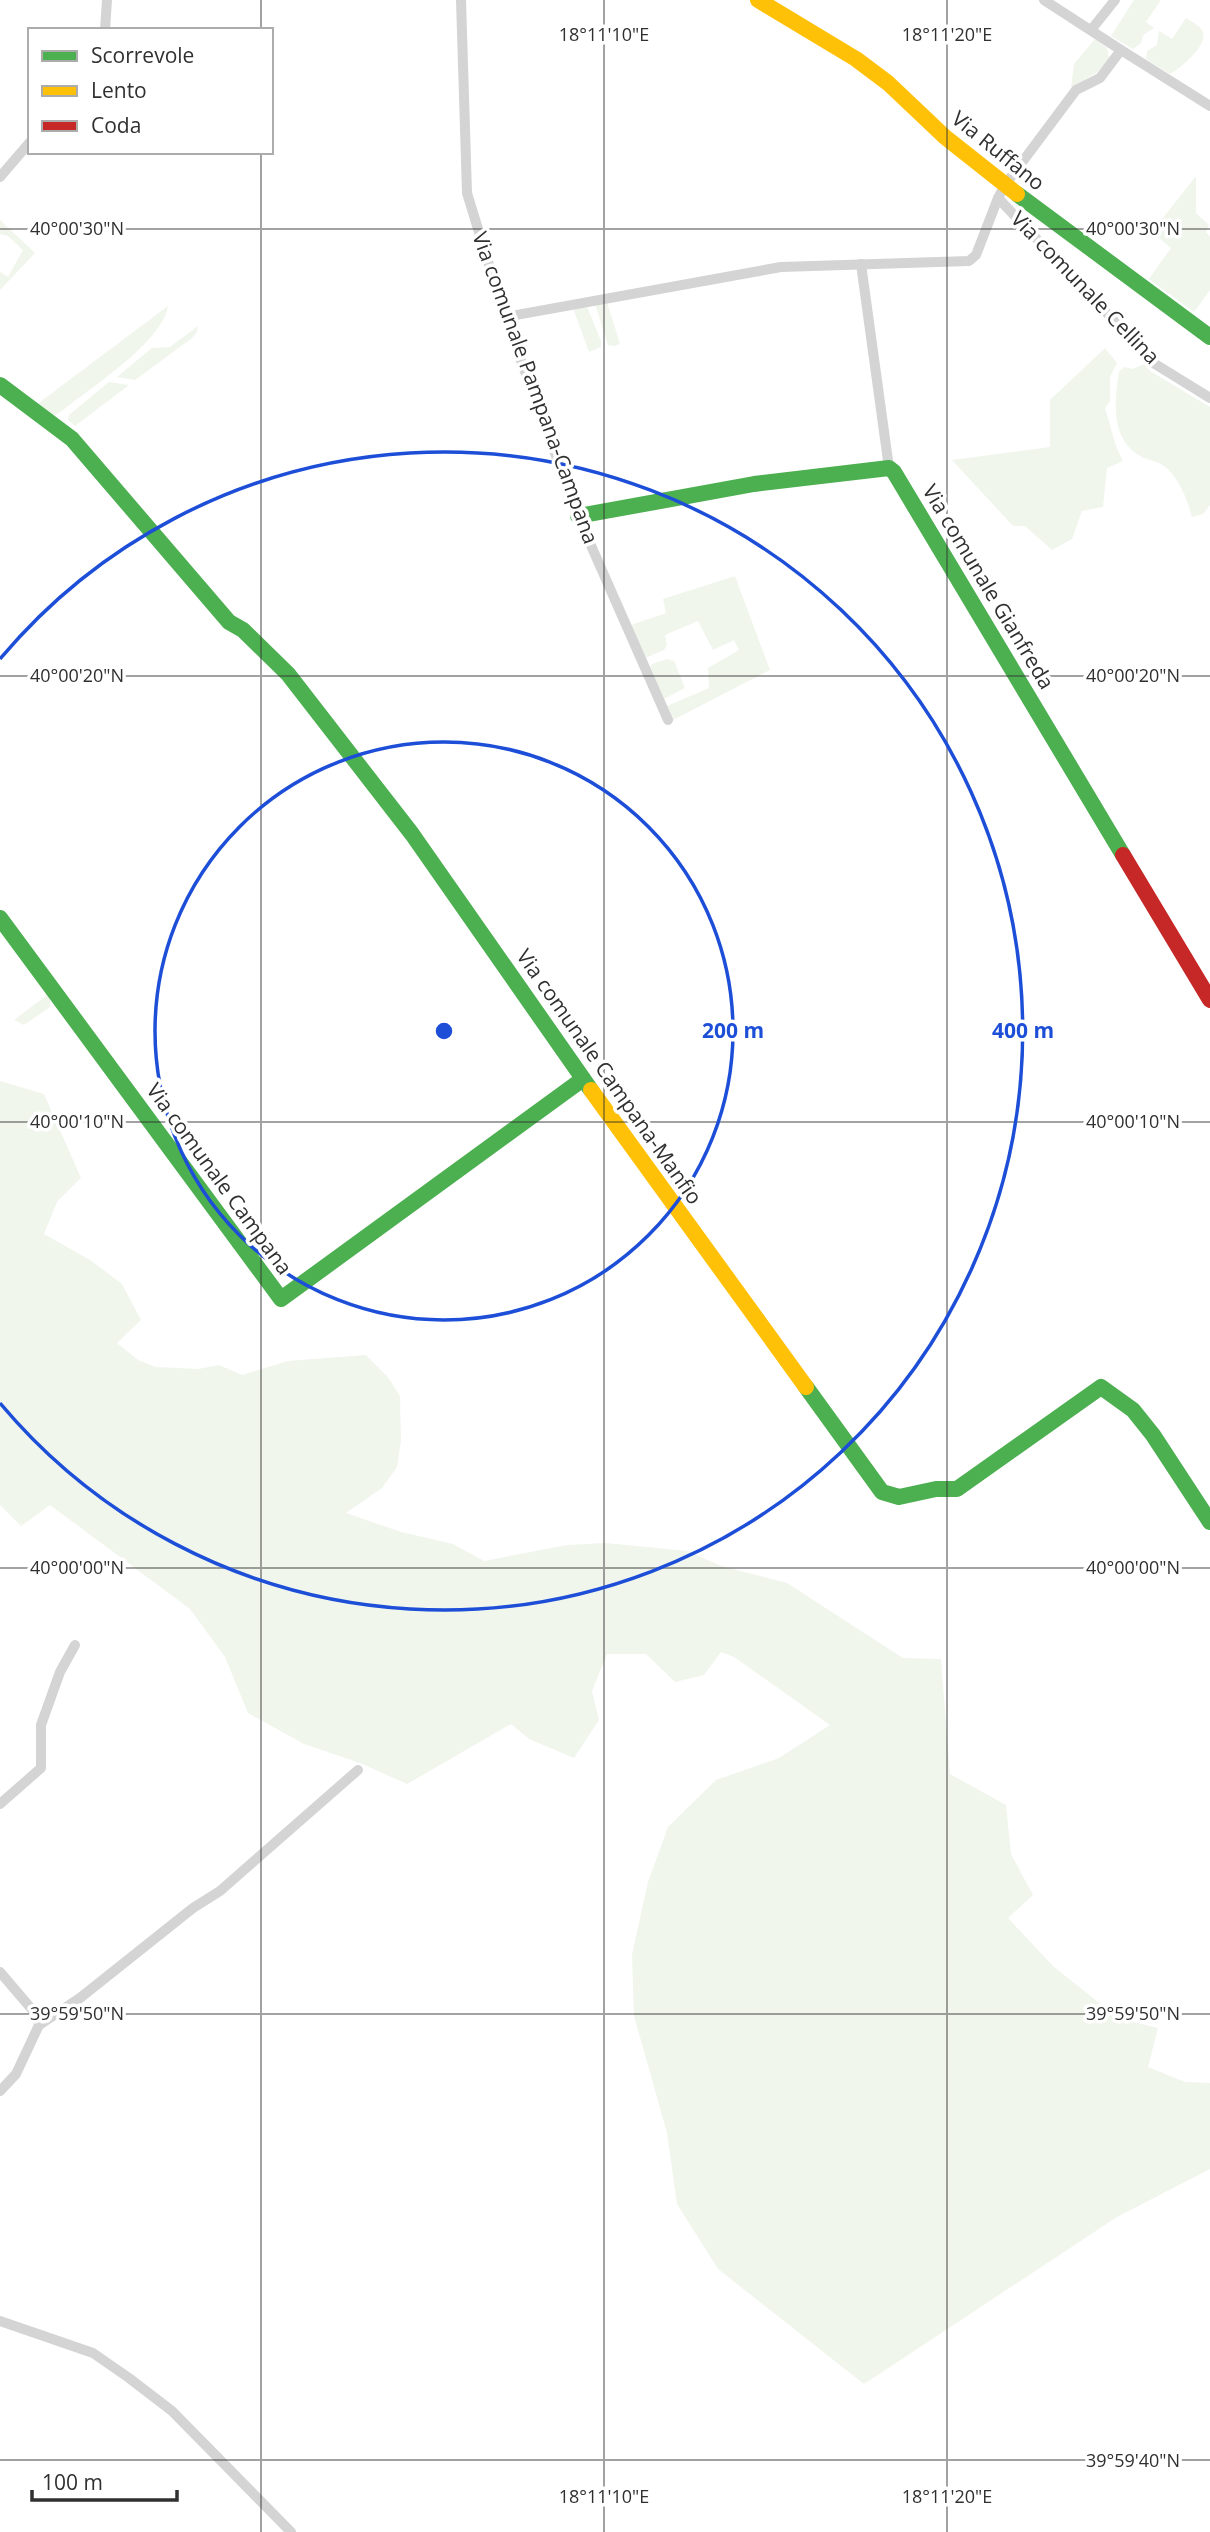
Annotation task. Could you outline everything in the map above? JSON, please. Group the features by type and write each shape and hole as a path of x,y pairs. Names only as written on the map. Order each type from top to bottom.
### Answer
{"street":[{"path":"105,28 107,0"},
{"name":"Via comunale Pampana-Campana","path":"461,0 467,193 505,317 578,516 668,720"},
{"name":"Via Ruffano","path":"758,0 856,59 888,83 1001,191 1210,337"},
{"path":"1044,0 1210,106"},
{"path":"1091,30 1115,0"},
{"path":"505,317 781,267 970,261 976,255 1001,191 1076,90 1100,78 1121,50"},
{"path":"0,177 28,144"},
{"name":"Via comunale Cellina","path":"1001,191 1155,364 1210,398"},
{"path":"578,516 754,484 889,468 861,264"},
{"name":"Via comunale Campana-Manfio","path":"0,385 72,439 229,622 243,630 288,674 412,834 583,1079 881,1492 899,1497 936,1489 957,1489 1101,1387 1140,1418 1210,1522"},
{"name":"Via comunale Gianfreda","path":"889,468 894,472 996,639 1210,1000"},
{"name":"Via comunale Campana","path":"0,918 281,1299 583,1079"},
{"path":"0,1804 41,1768 41,1725 60,1672 75,1645"},
{"path":"0,2091 16,2074 39,2025 80,1997 193,1908 220,1891 358,1770"},
{"path":"0,1972 34,2013 39,2025"},
{"path":"0,2321 93,2353 129,2378 172,2411 291,2532"}],"shaded area":[{"path":"1134,0 1161,0 1146,22 1154,28 1143,35 1141,43 1133,49 1111,36"},
{"path":"1186,18 1200,27 1203,32 1202,43 1181,67 1170,74 1146,59 1147,51 1157,45 1159,31 1172,39"},
{"path":"1095,39 1107,48 1109,58 1099,71 1071,88 1074,64"},
{"path":"1196,176 1196,213 1209,225 1206,232 1210,237 1210,290 1194,312 1149,279 1171,248 1152,232"},
{"path":"0,220 35,253 0,290 0,272 8,277 23,250 8,236 0,234"},
{"path":"607,302 620,344 614,346 608,345 596,307 597,304"},
{"path":"168,306 154,334 140,348 63,410 52,417 36,405"},
{"path":"585,306 601,341 601,347 589,352 573,308"},
{"path":"198,326 192,338 135,380 117,377 152,348 170,347"},
{"path":"1105,348 1117,363 1110,377 1110,401 1105,408 1123,461 1107,468 1103,507 1082,511 1072,539 1052,550 1025,526 1013,526 952,460 1050,447 1050,400"},
{"path":"1144,364 1150,371 1210,407 1210,505 1203,514 1192,517 1173,474 1162,464 1133,451 1120,432 1116,409 1119,372 1124,367 1133,369"},
{"path":"109,382 129,385 75,426 68,420 69,415"},
{"path":"735,576 770,670 673,720 667,706 709,688 708,668 739,650 734,640 713,650 698,621 665,635 667,645 664,650 645,658 631,625 666,613 663,599"},
{"path":"667,659 674,661 685,688 664,699 650,668 652,664"},
{"path":"50,993 50,1007 24,1025 14,1020"},
{"path":"0,1081 44,1094 81,1178 57,1202 44,1234 90,1260 122,1284 141,1320 117,1343 138,1360 156,1367 198,1369 219,1365 242,1375 288,1361 366,1355 387,1376 400,1396 401,1441 397,1467 382,1488 346,1513 401,1532 453,1544 484,1561 567,1545 605,1543 688,1551 721,1566 787,1583 903,1658 941,1659 950,1774 1006,1805 1011,1854 1033,1895 1008,1918 1053,1966 1118,2018 1158,2028 1148,2067 1185,2082 1210,2083 1210,2169 1117,2217 864,2384 718,2269 677,2204 667,2133 634,2016 632,1955 648,1882 668,1827 716,1780 779,1758 830,1725 734,1657 721,1652 704,1675 675,1682 646,1654 607,1654 592,1691 599,1720 574,1758 529,1739 511,1724 407,1784 360,1763 304,1744 248,1713 225,1657 190,1609 50,1505 21,1526 0,1505"}],"traffic: fast":[{"path":"1017,194 1210,337"},
{"path":"0,385 72,439 229,622 243,630 288,674 412,834 591,1090"},
{"path":"578,516 754,484 889,468 894,472 1123,855"},
{"path":"0,918 281,1299 583,1079"},
{"path":"806,1387 882,1492 899,1497 936,1489 957,1489 1101,1387 1133,1410 1153,1435 1210,1522"}],"traffic: slow":[{"path":"758,0 856,59 888,83 945,137 1017,194"},
{"path":"591,1090 806,1387"}],"traffic: jam":[{"path":"1123,855 1210,1000"}]}
